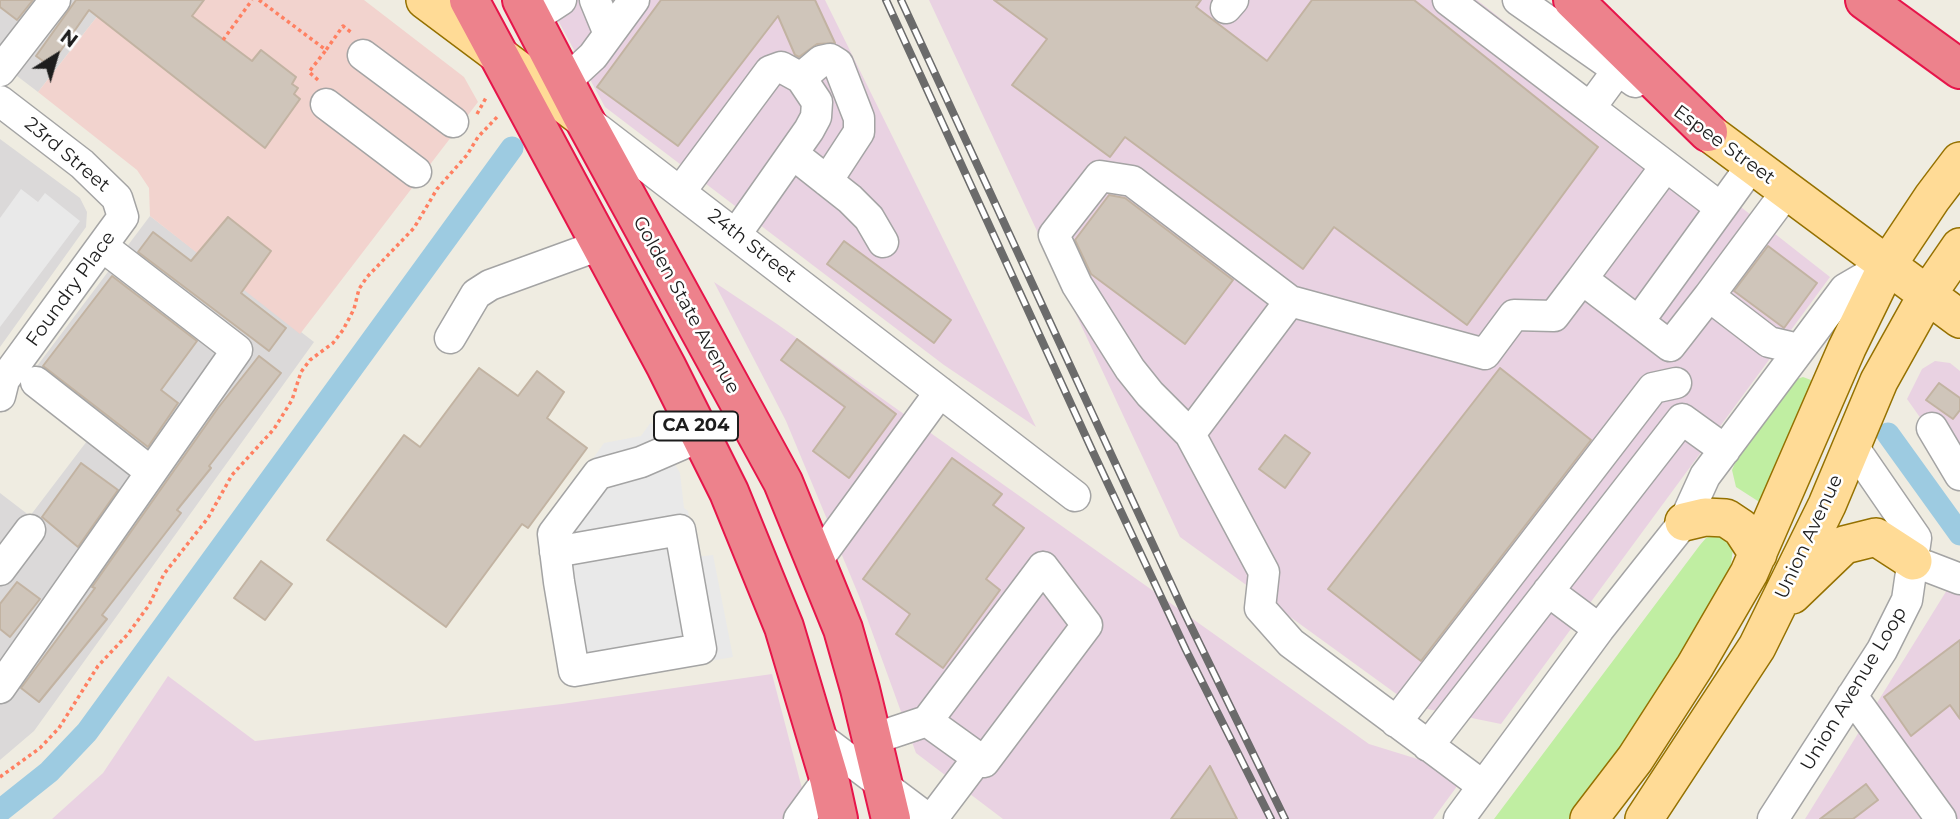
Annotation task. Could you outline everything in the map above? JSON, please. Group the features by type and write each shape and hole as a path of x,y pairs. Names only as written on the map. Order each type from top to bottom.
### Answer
{"highway":[{"name":"CA 204","path":"469,0 499,55 504,96 600,245 729,492 785,627 829,778 838,819"},
{"path":"1573,0 1623,63 1708,132"},
{"path":"1865,0 1960,69"},
{"name":"Golden State Avenue","path":"538,6 565,82 584,119 783,482 843,629 888,803"}],"main road":[{"name":"24th Street","path":"425,0 584,119"},
{"name":"Espee Street","path":"1708,132 1960,319"},
{"name":"Union Avenue","path":"1589,819 1635,759 1695,666 1758,554 1847,348 1888,264 1960,161"},
{"name":"Union Avenue","path":"1644,819 1757,647 1827,505 1879,382 1927,295 1960,247"},
{"path":"1684,522 1705,517 1726,518 1741,528 1758,554"},
{"path":"1773,613 1844,545 1877,537 1913,561"}],"street":[{"path":"0,71 55,0"},
{"path":"595,0 609,34"},
{"path":"565,82 593,56 634,0"},
{"path":"1448,0 1721,208"},
{"path":"1517,0 1623,63 1590,108"},
{"path":"362,47 468,121"},
{"path":"801,78 821,61 830,59 838,64 859,118 859,132 827,181"},
{"path":"681,192 770,71 781,67 801,78 817,102 816,117 736,234"},
{"path":"325,94 416,172"},
{"name":"23rd Street","path":"0,101 91,173 117,198 123,218"},
{"name":"24th Street","path":"584,119 1075,496"},
{"path":"793,154 850,199 869,218 883,242"},
{"path":"1639,321 1752,165"},
{"path":"1483,786 1291,643 1260,608 1264,572 1190,434 1150,394 1130,369 1077,285 1054,234 1100,176 1132,181 1290,301 1485,354 1514,315 1554,316 1666,166"},
{"path":"1670,346 1787,191"},
{"name":"Foundry Place","path":"0,396 4,380 123,218"},
{"path":"450,338 476,294 490,285 600,245"},
{"path":"0,688 237,350 102,246"},
{"name":"Union Avenue","path":"1684,522 1705,476 1845,289 1888,264"},
{"path":"1582,279 1670,346 1682,419 1725,450"},
{"path":"1709,296 1769,342 1799,349"},
{"path":"1190,434 1290,301"},
{"path":"36,382 151,472"},
{"path":"1396,722 1653,388 1676,383"},
{"path":"816,562 940,392"},
{"path":"1428,746 1682,419"},
{"path":"1931,428 1960,475"},
{"path":"555,552 680,530 701,649 574,671 555,552 553,534 598,474 641,462 701,436"},
{"name":"Union Avenue Loop","path":"1773,819 1882,650 1907,600 1916,538 1852,445"},
{"path":"1459,819 1599,629 1684,522"},
{"path":"0,570 30,530"},
{"path":"1913,561 1960,579"},
{"path":"873,739 927,721 1044,567 1087,625 984,762 927,721"},
{"path":"1548,591 1599,629"},
{"path":"1852,696 1941,819"},
{"path":"815,734 888,803 930,819 978,758"},
{"path":"799,819 829,778"}],"path":[{"path":"223,40 252,0"},
{"path":"259,0 326,50"},
{"path":"325,94 309,72 343,26 362,47"},
{"path":"478,136 468,121 504,96"},
{"path":"0,777 40,748 59,728 97,667 128,634 149,605 164,574 208,518 232,475 274,429 292,400 301,372 310,360 333,343 343,330 354,309 359,289 367,277 414,228 438,190 467,155 504,96"}],"shaded area":[{"path":"0,0 110,0 38,92 0,63"},
{"path":"110,0 364,0 464,77 478,102 300,334 150,216 149,188 137,170 38,92"},
{"path":"547,0 825,0 1036,427 944,365 605,107"},
{"path":"929,0 1477,0 1830,277 1501,724 1413,706 1180,537"},
{"path":"0,139 80,198 87,212 86,227 0,347"},
{"path":"21,189 38,202 45,193 80,221 0,327 0,218"},
{"path":"150,216 314,342 34,731 0,760 0,493 30,516 87,441 25,382"},
{"path":"714,282 1369,744 1466,774 1433,819 1003,819 916,753 859,596 786,421"},
{"path":"1935,361 1950,363 1960,371 1960,474 1907,399 1922,369"},
{"path":"651,422 680,473 684,508 688,511 697,557 713,555 733,657 567,686 538,535 604,443 641,436"},
{"path":"1960,569 1960,819 1805,819"},
{"path":"772,674 810,819 52,819 103,773 168,676 255,741 562,704"}],"green space":[{"path":"1803,377 1811,380 1812,387 1764,505 1736,487 1732,470 1738,456 1797,379"},
{"path":"1712,536 1723,537 1733,549 1730,571 1697,632 1599,783 1570,819 1494,819 1700,545"}],"building":[{"path":"0,0 33,0 17,20 0,7"},
{"path":"76,0 204,0 192,16 252,61 261,50 296,77 292,84 298,88 294,94 300,99 265,148 89,10 50,66 36,56"},
{"path":"661,0 815,0 835,43 817,44 799,57 795,55 778,16 678,146 597,87"},
{"path":"994,0 1201,0 1196,7 1267,61 1312,0 1414,0 1598,147 1467,325 1334,227 1303,269 1125,137 1110,157 1012,85 1047,39"},
{"path":"1109,195 1125,198 1233,280 1185,344 1091,274 1075,240"},
{"path":"228,217 271,251 241,293 286,328 269,351 138,252 153,232 191,261"},
{"path":"844,241 951,320 934,343 827,264"},
{"path":"1768,246 1817,283 1784,328 1734,291"},
{"path":"112,276 197,341 161,390 178,403 148,447 43,366"},
{"path":"797,339 896,414 849,478 813,451 845,407 781,360"},
{"path":"259,356 281,373 177,510 181,513 102,615 107,619 39,702 21,688 95,588 92,587 218,408"},
{"path":"479,368 518,396 537,371 564,392 547,418 587,448 528,528 522,524 446,627 327,540 404,435 420,447"},
{"path":"1500,368 1591,440 1421,661 1328,589"},
{"path":"1939,383 1960,398 1960,410 1953,419 1926,400"},
{"path":"1285,435 1310,453 1285,488 1259,469"},
{"path":"952,458 1002,494 993,505 1024,528 986,579 1000,590 943,668 896,634 910,614 863,579"},
{"path":"81,463 118,490 78,547 42,517"},
{"path":"261,561 292,584 265,620 234,598"},
{"path":"17,582 40,599 10,637 0,629 0,604"},
{"path":"1960,640 1960,719 1950,705 1911,736 1884,697"},
{"path":"1210,766 1237,819 1171,819"},
{"path":"1866,784 1878,800 1853,819 1820,819"}],"waterway":[{"path":"0,811 49,772 87,732 512,148"},
{"path":"1888,434 1960,534"}],"railway":[{"path":"886,0 1186,650 1271,819"},
{"path":"901,0 1185,614 1285,819"}]}
